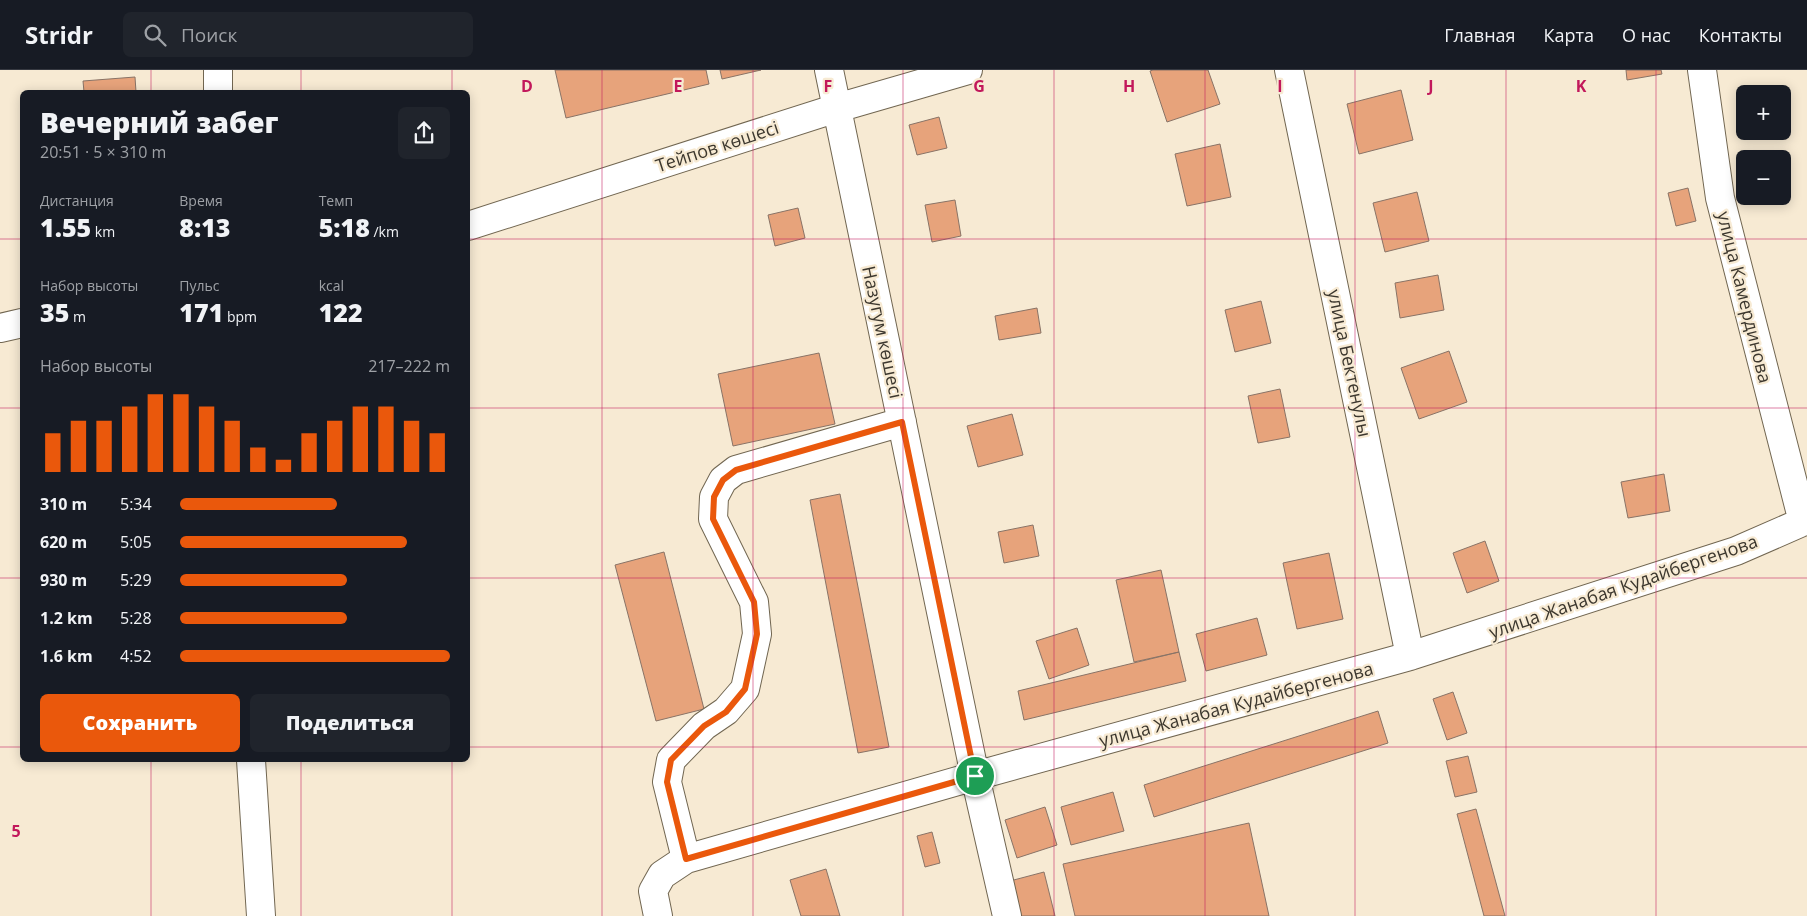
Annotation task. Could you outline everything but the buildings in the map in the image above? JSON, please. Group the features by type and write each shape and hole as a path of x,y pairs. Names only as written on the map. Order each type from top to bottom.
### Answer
{"street":[{"path":"218,70 218,90"},
{"name":"Назугум көшесі","path":"829,70 975,776 1007,916"},
{"name":"Тейпов көшесі","path":"470,225 837,108 968,70"},
{"name":"улица Бектенулы","path":"1289,70 1410,656"},
{"name":"улица Камердинова","path":"1702,70 1720,198 1805,521"},
{"path":"0,328 20,324"},
{"path":"686,859 667,782 671,760 704,726 726,712 745,689 757,634 754,602 713,519 714,497 723,480 736,470 902,422"},
{"name":"улица Жанабая Кудайбергенова","path":"658,916 653,891 662,875 686,859 975,776 1410,656 1736,551 1805,521"},
{"path":"251,762 261,916"}],"route":[{"path":"902,422 975,776 686,859 667,782 671,760 704,726 726,712 745,689 757,634 754,602 713,519 714,497 723,480 736,470 902,422"}]}
